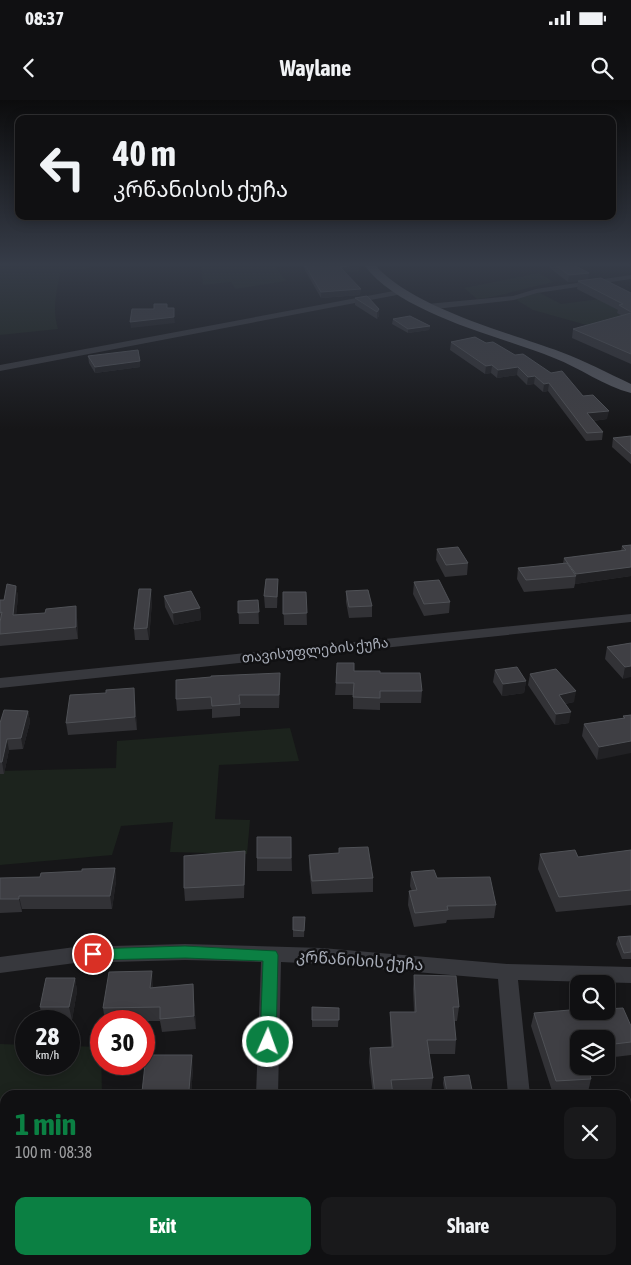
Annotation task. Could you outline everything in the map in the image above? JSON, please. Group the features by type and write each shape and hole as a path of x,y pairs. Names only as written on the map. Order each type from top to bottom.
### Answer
{"main road":[{"path":"461,319 560,356 631,389"}],"street":[{"path":"0,368 255,319"},
{"name":"თავისუფლების ქუჩა","path":"0,683 631,618"},
{"name":"კრწანისის ქუჩა","path":"0,965 84,955 185,952 322,956 506,972 631,975"},
{"path":"267,1090 271,955"},
{"path":"506,972 518,1090"}],"shaded area":[{"path":"0,319 56,319 58,329 0,335"},
{"path":"566,319 629,319 608,331"},
{"path":"290,728 299,761 219,765 215,819 250,820 247,854 170,852 173,822 121,826 112,855 0,865 0,771 116,768 117,741"},
{"path":"0,1044 15,1045 15,1075 80,1075 80,1046 90,1047 90,1075 102,1075 102,1090 0,1090"}],"building":[{"path":"130,319 153,319 130,322"},
{"path":"394,319 417,319 430,326 408,329"},
{"path":"608,319 631,319 631,354 573,329"},
{"path":"475,337 486,343 493,342 515,355 523,354 551,373 562,371 583,396 593,395 609,411 587,413 603,432 587,433 549,383 544,384 535,376 528,377 518,367 498,370 492,365 486,366 451,342"},
{"path":"138,350 140,361 95,367 88,356"},
{"path":"631,436 631,454 613,438"},
{"path":"631,545 631,567 576,574 564,558 626,550 622,546"},
{"path":"458,547 468,563 446,565 437,549"},
{"path":"567,563 576,576 526,580 518,568 549,565"},
{"path":"266,579 278,579 277,597 264,596"},
{"path":"439,580 450,602 424,604 414,582"},
{"path":"7,584 16,586 13,615 45,613 46,609 76,606 76,627 0,634 2,612 0,613 0,600 4,600"},
{"path":"139,589 151,589 147,628 134,629"},
{"path":"368,590 372,606 349,607 346,591"},
{"path":"191,591 200,608 173,613 164,596"},
{"path":"283,592 306,592 307,613 283,614"},
{"path":"258,600 259,612 238,613 238,601"},
{"path":"631,643 631,666 625,667 607,647"},
{"path":"337,663 354,663 354,671 420,673 422,691 380,691 380,698 353,697 354,683 336,683"},
{"path":"517,667 526,681 503,684 495,670"},
{"path":"556,669 576,691 559,695 571,712 556,714 530,674"},
{"path":"280,673 279,695 239,695 240,704 212,706 211,697 176,699 176,680 211,676"},
{"path":"134,688 135,717 66,723 70,695 106,693 106,690"},
{"path":"4,710 28,711 21,738 7,739 2,762 0,762 0,723"},
{"path":"631,715 631,741 599,747 584,724 625,718 623,716"},
{"path":"257,837 291,837 291,858 257,858"},
{"path":"368,847 373,878 312,881 309,855 339,853 339,848"},
{"path":"575,850 578,857 631,850 631,890 559,897 540,854"},
{"path":"245,851 244,885 184,888 184,856"},
{"path":"115,868 110,896 19,896 19,899 0,899 0,878 40,877 41,873"},
{"path":"434,870 437,878 490,877 496,905 447,906 448,910 415,913 409,891 417,890 411,872"},
{"path":"293,917 305,917 304,931 293,930"},
{"path":"631,936 631,952 624,953 618,937"},
{"path":"152,971 150,988 193,984 194,1016 160,1019 160,1007 103,1008 109,972"},
{"path":"414,975 456,976 459,1007 453,1007 456,1040 427,1040 433,1078 391,1080 392,1090 374,1090 370,1048 393,1047 390,1012 416,1012"},
{"path":"46,978 75,978 69,1007 40,1007"},
{"path":"312,1007 339,1008 339,1020 312,1020"},
{"path":"615,1008 623,1008 631,1026 631,1042 615,1044 615,1030 570,1030 570,1075 590,1075 591,1079 556,1081 534,1013 570,1010 570,1020 615,1020"},
{"path":"155,1055 192,1055 189,1090 142,1090 144,1075 155,1075"},
{"path":"469,1075 472,1090 447,1090 444,1077"}],"route":[{"path":"93,954 185,952 271,955 268,1042"}]}
